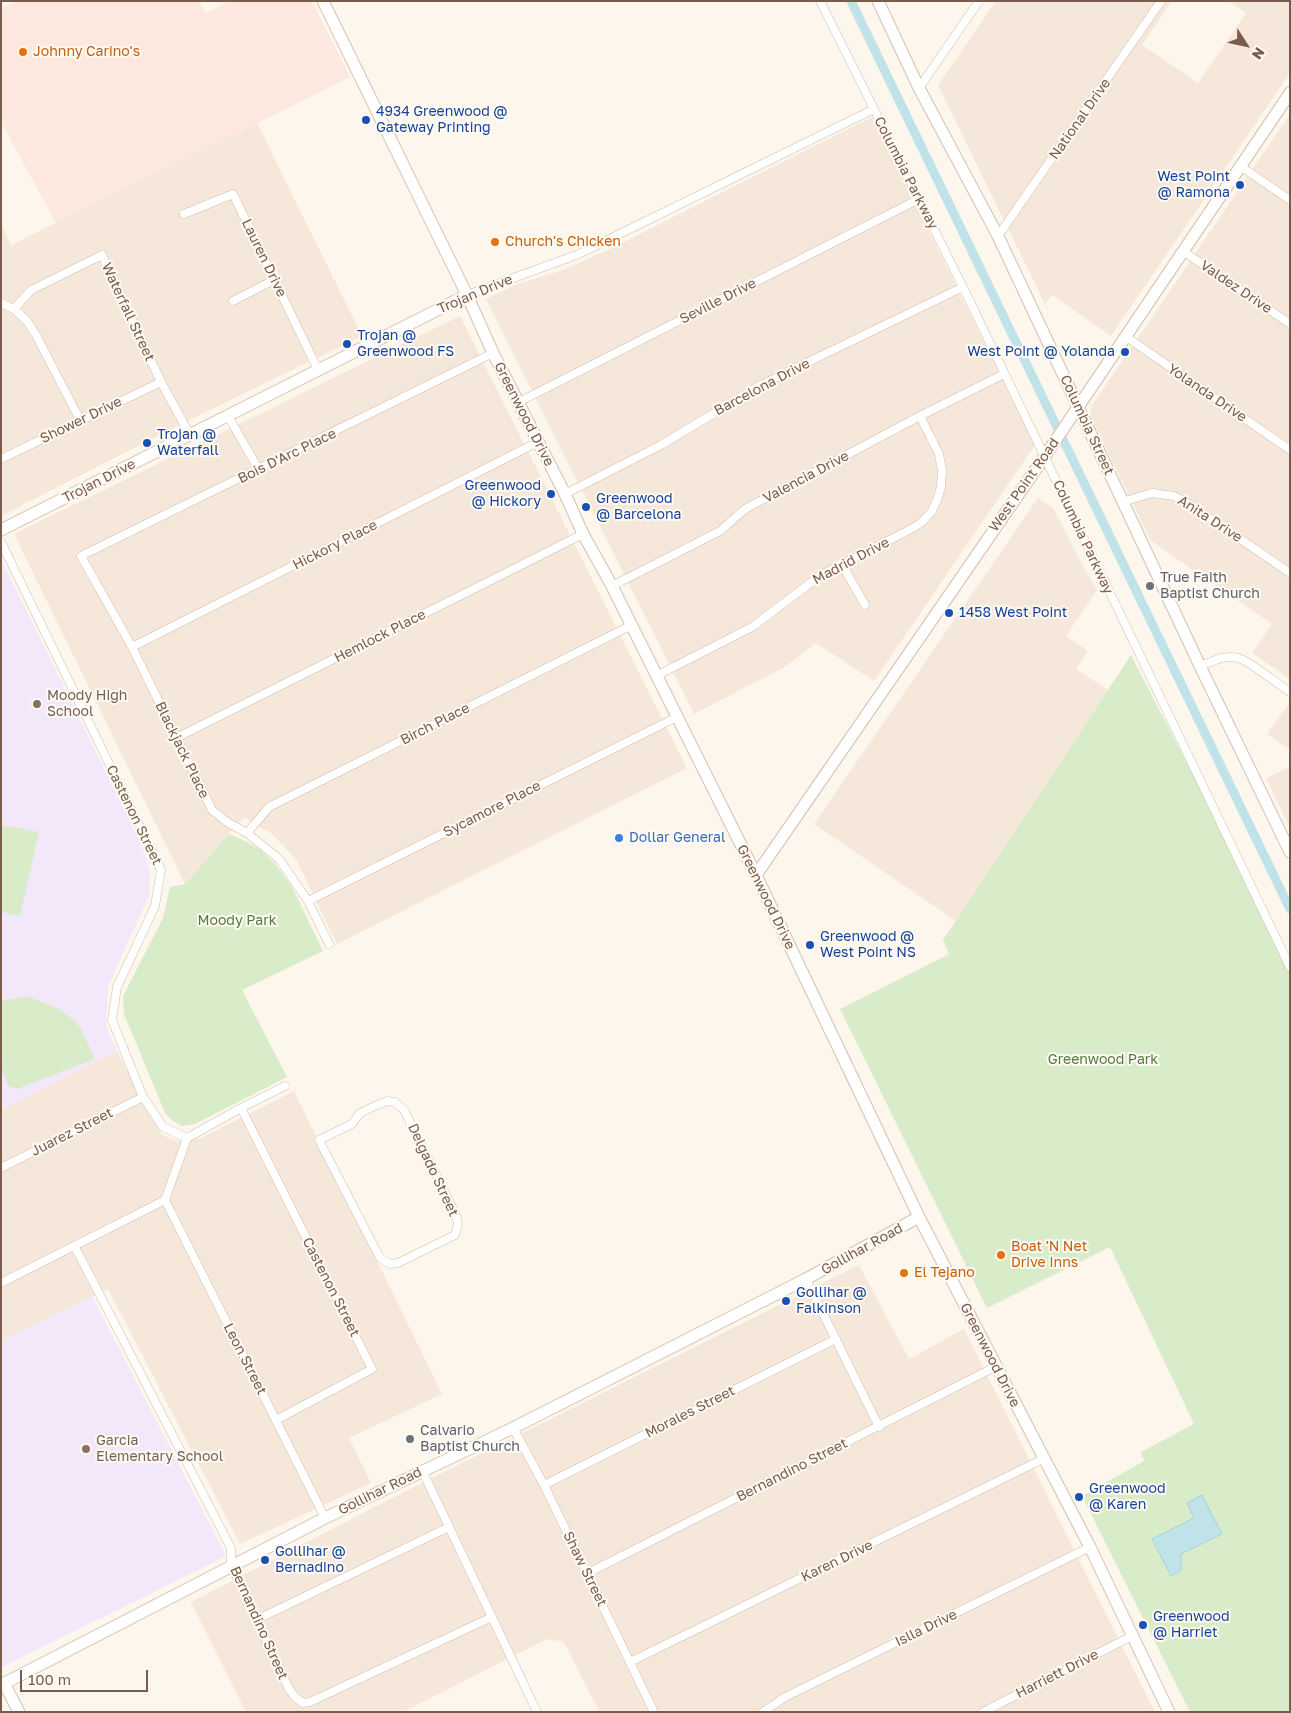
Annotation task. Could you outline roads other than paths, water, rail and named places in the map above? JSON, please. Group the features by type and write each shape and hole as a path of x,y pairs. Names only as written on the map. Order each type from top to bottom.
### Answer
{"main road":[{"name":"Greenwood Drive","path":"323,1 467,295 517,403 565,494 583,534 632,625 756,875 919,1217 1090,1547 1169,1712"},
{"name":"Columbia Street","path":"878,1 919,88 998,236 1200,666 1288,844"},
{"name":"West Point Road","path":"756,875 1072,416 1290,93"},
{"name":"Trojan Drive","path":"1,530 467,295"},
{"name":"Gollihar Road","path":"3,1684 231,1565 422,1470 513,1428 806,1280 919,1217"},
{"path":"3,1684 19,1712"}],"street":[{"name":"Columbia Parkway","path":"820,1 963,287 1004,374 1048,451 1290,967"},
{"path":"919,88 979,1"},
{"name":"National Drive","path":"998,236 1161,1"},
{"name":"Trojan Drive","path":"467,295 578,254 874,109"},
{"path":"1240,166 1290,200"},
{"name":"Lauren Drive","path":"184,214 233,194 318,370"},
{"name":"Seville Drive","path":"517,403 919,199"},
{"name":"Valdez Drive","path":"1182,251 1290,324"},
{"name":"Waterfall Street","path":"14,309 31,290 102,255 161,382 190,435"},
{"path":"234,301 274,280"},
{"name":"Barcelona Drive","path":"565,494 661,445 761,385 963,287"},
{"path":"1,303 14,309 27,321 80,420"},
{"name":"Yolanda Drive","path":"1125,336 1290,450"},
{"name":"Bois D'Arc Place","path":"81,556 493,354"},
{"name":"Valencia Drive","path":"612,586 720,531 745,509 920,416 1004,374"},
{"name":"Shower Drive","path":"1,459 161,382"},
{"path":"228,416 259,470"},
{"name":"Madrid Drive","path":"656,676 752,627 821,574 922,522 932,511 941,488 942,470 939,454 920,416"},
{"name":"Hickory Place","path":"132,648 538,442"},
{"name":"Anita Drive","path":"1122,502 1152,493 1174,496 1186,502 1290,573"},
{"name":"Hemlock Place","path":"176,738 583,534"},
{"name":"Castenon Street","path":"1,542 161,870 155,906 117,987 112,1020 144,1097"},
{"name":"Blackjack Place","path":"81,556 132,648 212,810 247,833 279,859 308,901 329,944"},
{"path":"841,563 865,605"},
{"name":"Birch Place","path":"247,833 269,807 632,625"},
{"path":"1200,666 1221,658 1239,658 1250,663 1290,692"},
{"name":"Sycamore Place","path":"308,901 677,717"},
{"path":"1,1283 165,1200 187,1138 285,1086"},
{"path":"144,1097 163,1127 187,1138"},
{"name":"Juarez Street","path":"1,1168 144,1097"},
{"name":"Delgado Street","path":"395,1102 404,1110 456,1215 458,1224 456,1235 398,1263 390,1264 380,1258 319,1140 352,1124 360,1113 378,1104 395,1102"},
{"name":"Castenon Street","path":"241,1108 372,1369 276,1420"},
{"name":"Leon Street","path":"165,1200 325,1518"},
{"name":"Bernandino Street","path":"75,1247 232,1548 231,1565 289,1689 295,1698 302,1703 310,1702 492,1617"},
{"path":"806,1280 879,1426"},
{"name":"Morales Street","path":"544,1485 836,1339"},
{"name":"Bernandino Street","path":"588,1573 997,1366"},
{"name":"Shaw Street","path":"513,1428 588,1573 654,1712"},
{"name":"Karen Drive","path":"630,1662 1043,1459"},
{"path":"422,1470 537,1712"},
{"path":"256,1620 449,1527"},
{"name":"Islla Drive","path":"763,1712 785,1697 1090,1547"},
{"name":"Harriett Drive","path":"983,1712 1132,1636"}],"water":[{"path":"1202,1495 1222,1534 1181,1554 1181,1570 1171,1576 1152,1539 1194,1518 1187,1503"}],"waterway":[{"path":"851,1 1290,909"}],"place":[{"name":"Johnny Carino's","path":"23,52"},
{"name":"4934 Greenwood @ Gateway Printing","path":"366,120"},
{"name":"West Point @ Ramona","path":"1240,185"},
{"name":"Church's Chicken","path":"495,242"},
{"name":"Trojan @ Greenwood FS","path":"347,344"},
{"name":"West Point @ Yolanda","path":"1125,352"},
{"name":"Trojan @ Waterfall","path":"147,443"},
{"name":"Greenwood @ Hickory","path":"551,494"},
{"name":"Greenwood @ Barcelona","path":"586,507"},
{"name":"True Faith Baptist Church","path":"1150,586"},
{"name":"1458 West Point","path":"949,613"},
{"name":"Moody High School","path":"37,704"},
{"name":"Dollar General","path":"619,838"},
{"name":"Greenwood @ West Point NS","path":"810,945"},
{"name":"Boat 'N Net Drive Inns","path":"1001,1255"},
{"name":"El Tejano","path":"904,1273"},
{"name":"Gollihar @ Falkinson","path":"786,1301"},
{"name":"Calvario Baptist Church","path":"410,1439"},
{"name":"Garcia Elementary School","path":"86,1449"},
{"name":"Greenwood @ Karen","path":"1079,1497"},
{"name":"Gollihar @ Bernadino","path":"265,1560"},
{"name":"Greenwood @ Harriet","path":"1143,1625"}],"park label":[{"name":"Moody Park","path":"237,921"},
{"name":"Greenwood Park","path":"1103,1060"}]}
